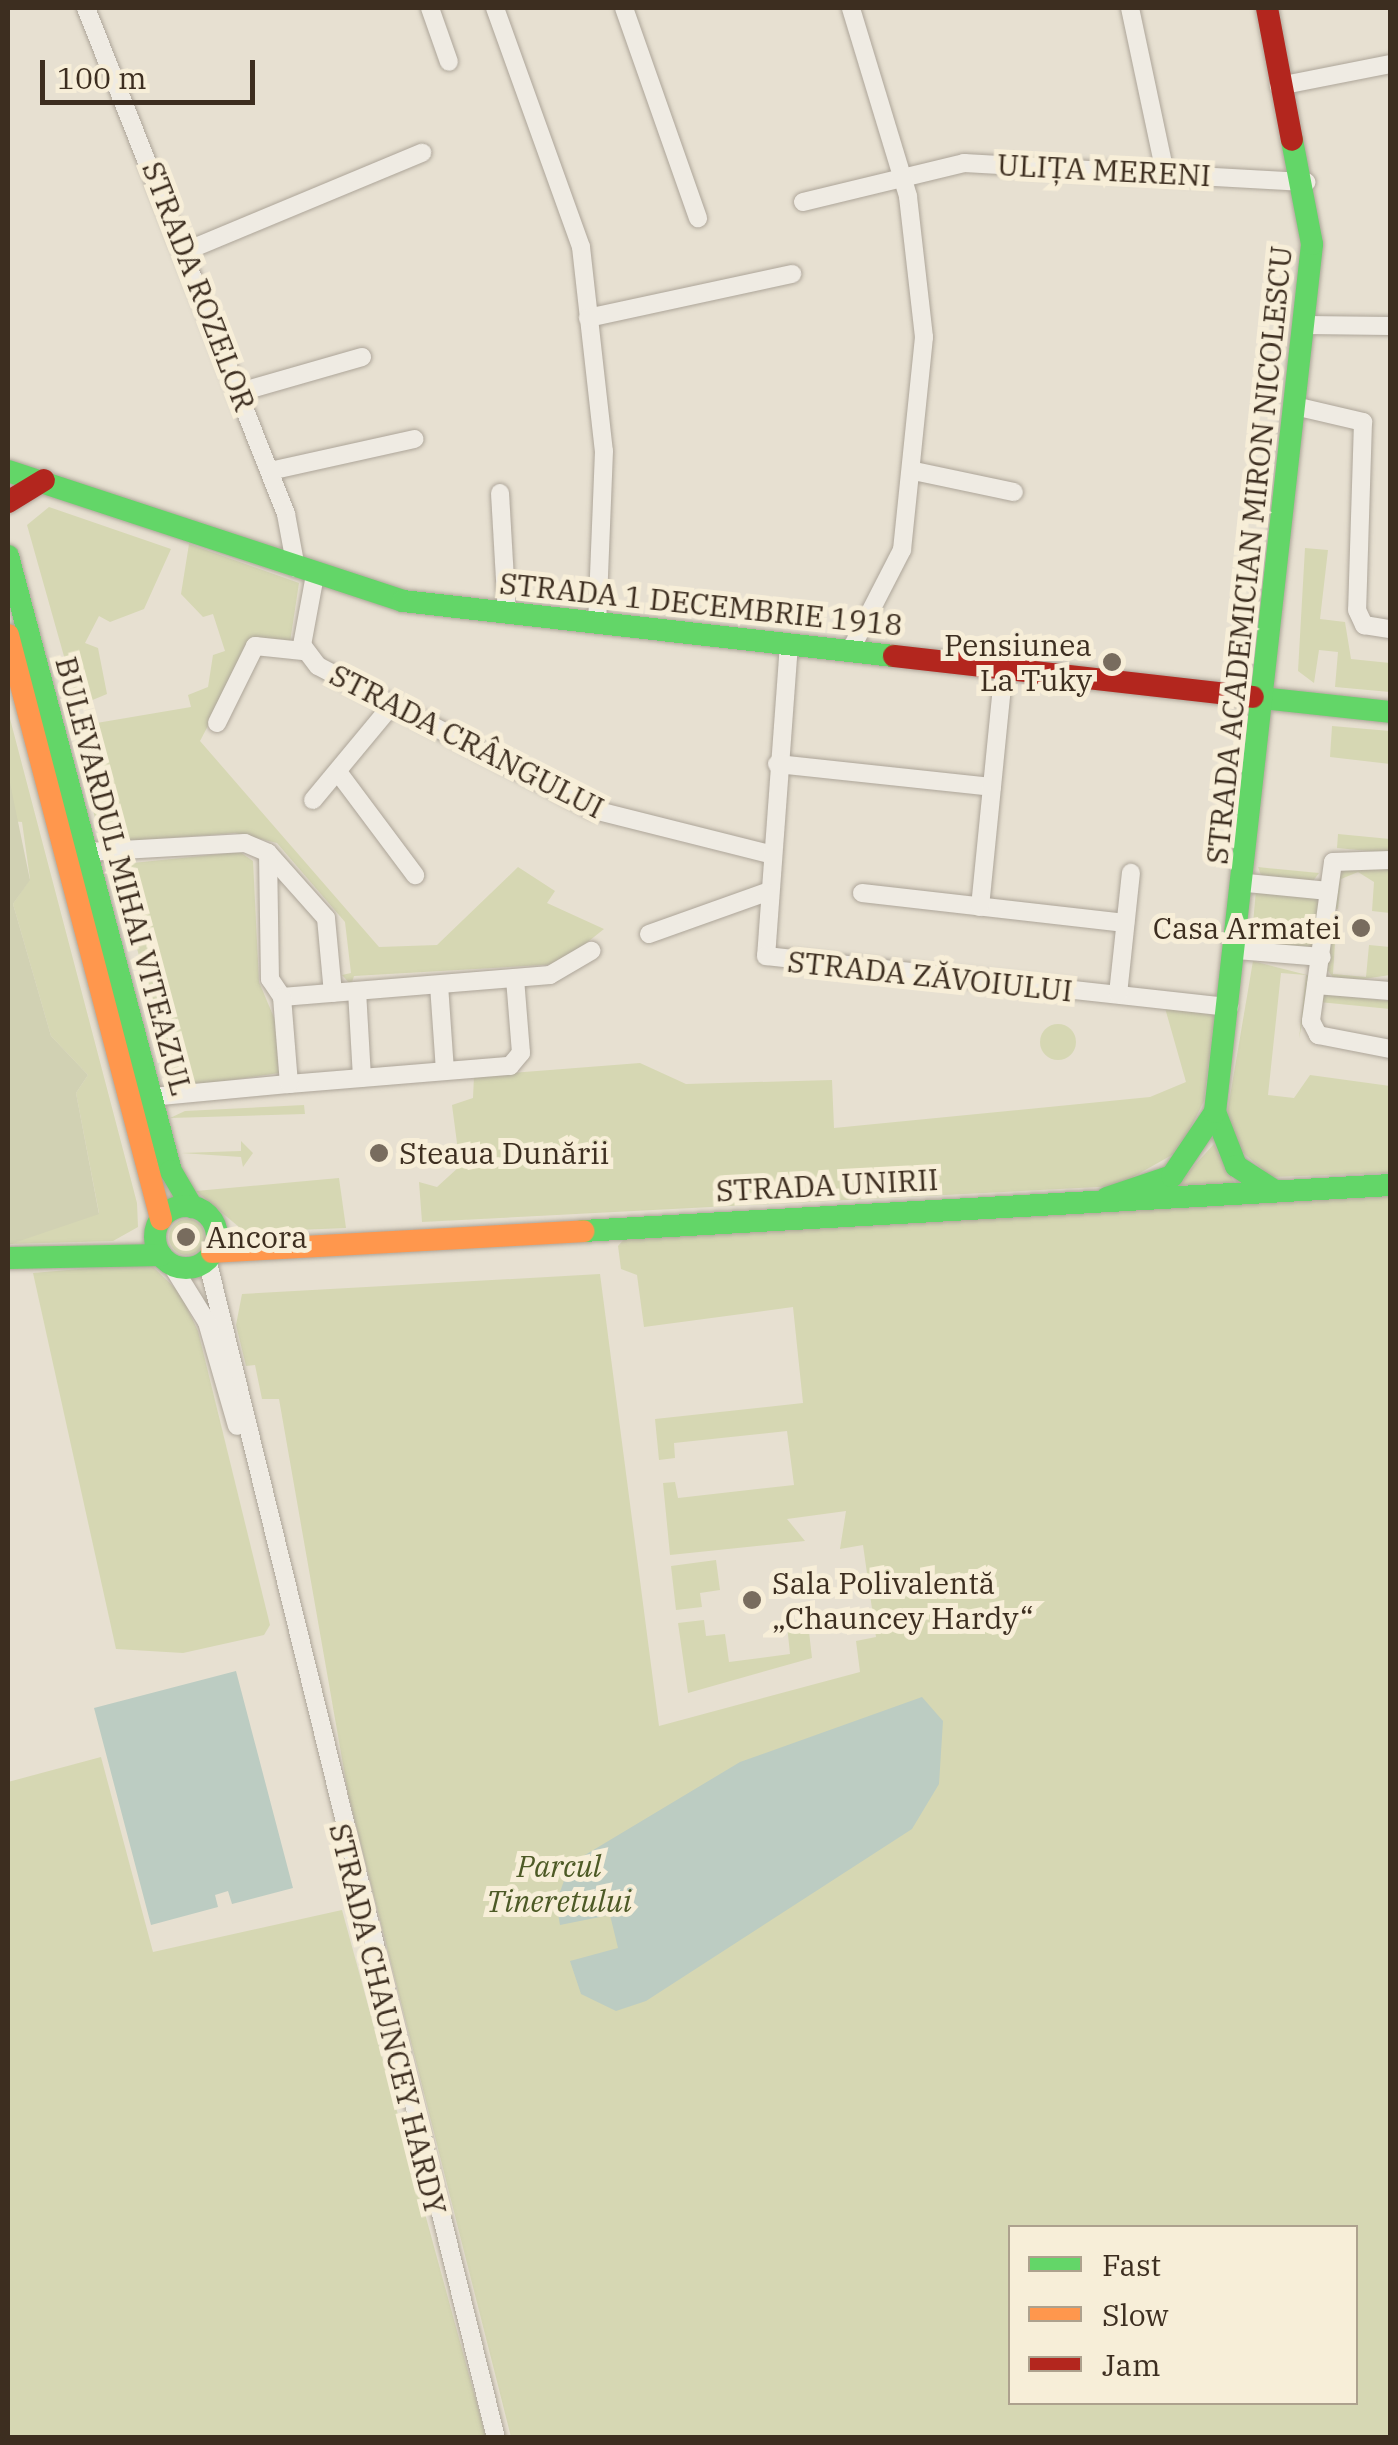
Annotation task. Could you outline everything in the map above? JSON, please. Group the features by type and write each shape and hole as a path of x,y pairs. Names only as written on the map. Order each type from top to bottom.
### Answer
{"main road":[{"name":"STRADA ACADEMICIAN MIRON NICOLESCU","path":"1107,1198 1172,1176 1215,1112 1247,883 1276,649 1306,324 1306,182 1279,86 1267,8"},
{"name":"STRADA 1 DECEMBRIE 1918","path":"21,472 402,602 1390,712"},
{"path":"8,502 21,472"},
{"name":"BULEVARDUL MIHAI VITEAZUL","path":"8,556 175,1183 212,1247"},
{"name":"BULEVARDUL MIHAI VITEAZUL","path":"8,635 166,1260"},
{"path":"1276,649 1315,704"},
{"name":"STRADA ACADEMICIAN MIRON NICOLESCU","path":"1215,1112 1236,1166 1276,1190"},
{"name":"STRADA UNIRII","path":"212,1247 1390,1185"},
{"path":"118,1251 159,1223 192,1207"},
{"path":"8,1258 118,1251 166,1260 212,1247"}],"street":[{"name":"STRADA ROZELOR","path":"86,8 186,251 306,572"},
{"path":"430,8 449,62"},
{"path":"495,8 582,247 604,451 597,624"},
{"path":"624,8 698,218"},
{"path":"850,650 899,561 914,471 923,302 903,174 851,8"},
{"path":"1130,8 1165,173"},
{"path":"1279,86 1390,64"},
{"path":"186,251 422,152"},
{"name":"ULIȚA MERENI","path":"803,202 903,174 964,163 1306,182"},
{"path":"588,318 792,274"},
{"path":"1306,324 1390,326"},
{"path":"240,392 362,356"},
{"path":"1298,407 1363,422 1357,610 1364,625 1390,629"},
{"path":"270,471 414,438"},
{"path":"914,471 1014,492"},
{"path":"500,492 508,614"},
{"name":"STRADA CRÂNGULUI","path":"306,572 303,650 392,705 594,810 770,854"},
{"name":"STRADA ZĂVOIULUI","path":"789,644 762,948 776,962 1229,1007"},
{"path":"217,723 255,646 303,650"},
{"path":"980,906 1004,668"},
{"path":"312,800 392,705"},
{"path":"777,764 992,787"},
{"path":"338,772 415,875"},
{"path":"87,852 244,843 268,853 326,918 333,992"},
{"path":"268,853 270,980 282,996 288,1084"},
{"path":"1390,860 1338,858 1329,890 1316,985 1314,1033 1390,1049"},
{"path":"1118,994 1131,873"},
{"path":"1247,883 1329,890"},
{"path":"650,934 767,892"},
{"path":"862,893 1125,923"},
{"path":"1237,950 1322,958"},
{"path":"282,996 555,974 591,951"},
{"path":"151,1097 445,1072 518,1062 515,978"},
{"path":"439,984 445,1072"},
{"path":"1316,985 1390,991"},
{"path":"358,991 362,1078"},
{"name":"STRADA CHAUNCEY HARDY","path":"212,1247 286,1599"},
{"name":"STRADA CHAUNCEY HARDY","path":"166,1260 207,1322 286,1599 496,2438"}],"green space":[{"path":"49,507 171,549 144,609 110,622 99,616 85,643 98,648 107,694 78,706 27,525"},
{"path":"189,544 299,583 290,642 252,642 200,741 379,947 437,945 518,867 555,891 547,903 604,929 560,964 354,976 351,985 342,975 351,973 345,922 277,843 235,833 101,843 73,727 191,707 188,695 208,687 213,655 225,651 213,614 203,617 181,594"},
{"path":"1305,548 1328,550 1320,619 1345,622 1351,659 1390,663 1390,692 1335,687 1338,652 1319,650 1314,683 1298,671"},
{"path":"8,711 137,1203 138,1227 113,1241 9,1244 99,1213 76,1093 88,1075 51,1036 13,904 30,879 22,822 8,821"},
{"path":"1332,726 1390,731 1390,764 1330,757"},
{"path":"8,773 30,880 13,904 51,1036 88,1075 76,1093 99,1214 8,1245"},
{"path":"1338,834 1390,839 1390,853 1337,848"},
{"path":"240,852 253,861 259,982 275,1020 279,1073 177,1088 113,865"},
{"path":"1389,864 1390,913 1372,911 1374,882 1358,872 1341,879 1338,909 1331,908 1334,869"},
{"path":"1258,867 1319,873 1313,881 1261,875"},
{"path":"1256,890 1322,896 1317,951 1251,945"},
{"path":"1328,942 1335,943 1333,974 1366,977 1369,945 1390,947 1390,975 1337,983 1326,968"},
{"path":"1253,961 1311,976 1299,1039 1306,975 1281,973 1268,1095 1294,1098 1310,1075 1390,1086 1390,1173 1271,1177 1239,1149 1226,1120"},
{"path":"1320,994 1390,1001 1390,1009 1319,1002"},
{"path":"1165,1008 1215,1015 1204,1101 1179,1151 1117,1186 422,1222 419,1182 437,1187 460,1166 452,1105 473,1098 474,1076 640,1063 686,1084 832,1080 834,1128 1150,1097 1186,1082"},
{"path":"1058,1024 1071,1029 1076,1042 1071,1055 1058,1060 1045,1055 1040,1042 1045,1029"},
{"path":"304,1105 305,1114 170,1118 185,1111"},
{"path":"241,1141 253,1153 243,1167 241,1157 181,1153 241,1151"},
{"path":"1214,1144 1235,1184 1181,1185 1182,1179"},
{"path":"339,1178 346,1228 245,1232 196,1191"},
{"name":"Parcul Tineretului","path":"1390,1195 1390,2437 511,2437 348,1793 279,1399 262,1399 255,1365 246,1366 236,1325 242,1294 600,1274 659,1726 860,1672 856,1641 876,1637 863,1545 840,1549 846,1511 787,1519 805,1541 670,1555 663,1483 675,1482 678,1498 794,1485 787,1431 674,1443 675,1458 659,1460 655,1419 803,1403 793,1307 644,1327 637,1275 621,1269 618,1246 626,1237"},
{"path":"187,1219 199,1225 205,1237 199,1249 187,1255 175,1249 169,1237 175,1225"},
{"path":"149,1263 180,1293 198,1331 270,1625 264,1635 183,1653 116,1649 33,1273"},
{"path":"716,1560 720,1590 700,1593 702,1607 676,1610 671,1566"},
{"path":"704,1620 706,1636 725,1634 729,1662 790,1654 787,1625 808,1623 812,1658 688,1693 678,1623"},
{"path":"101,1757 153,1952 342,1910 486,2437 8,2437 8,1782"}],"shaded area":[{"path":"236,1671 293,1888 232,1904 228,1891 215,1895 218,1907 151,1925 94,1708"},
{"path":"922,1697 943,1721 939,1784 912,1829 646,2001 616,2011 581,1994 570,1961 618,1948 610,1915 560,1925 556,1903 570,1864 740,1762"}],"traffic: fast":[{"path":"1107,1198 1172,1176 1215,1112 1312,244 1292,140"},
{"path":"8,471 403,601 894,656"},
{"path":"8,556 171,1171 192,1207"},
{"path":"1253,697 1390,712"},
{"path":"1215,1112 1236,1166 1272,1189"},
{"path":"583,1231 1390,1185"},
{"path":"186,1206 208,1215 217,1237 208,1259 186,1268 164,1259 155,1237 164,1215 186,1206"},
{"path":"8,1258 161,1255"}],"traffic: slow":[{"path":"8,635 161,1219"},
{"path":"212,1252 583,1231"}],"traffic: jam":[{"path":"1267,8 1292,140"},
{"path":"8,502 44,480"},
{"path":"894,656 1253,697"}],"place":[{"name":"Pensiunea La Tuky","path":"1112,662"},
{"name":"Casa Armatei","path":"1361,928"},
{"name":"Steaua Dunării","path":"379,1153"},
{"name":"Ancora","path":"186,1237"},
{"name":"Sala Polivalentă „Chauncey Hardy“","path":"752,1600"}]}
